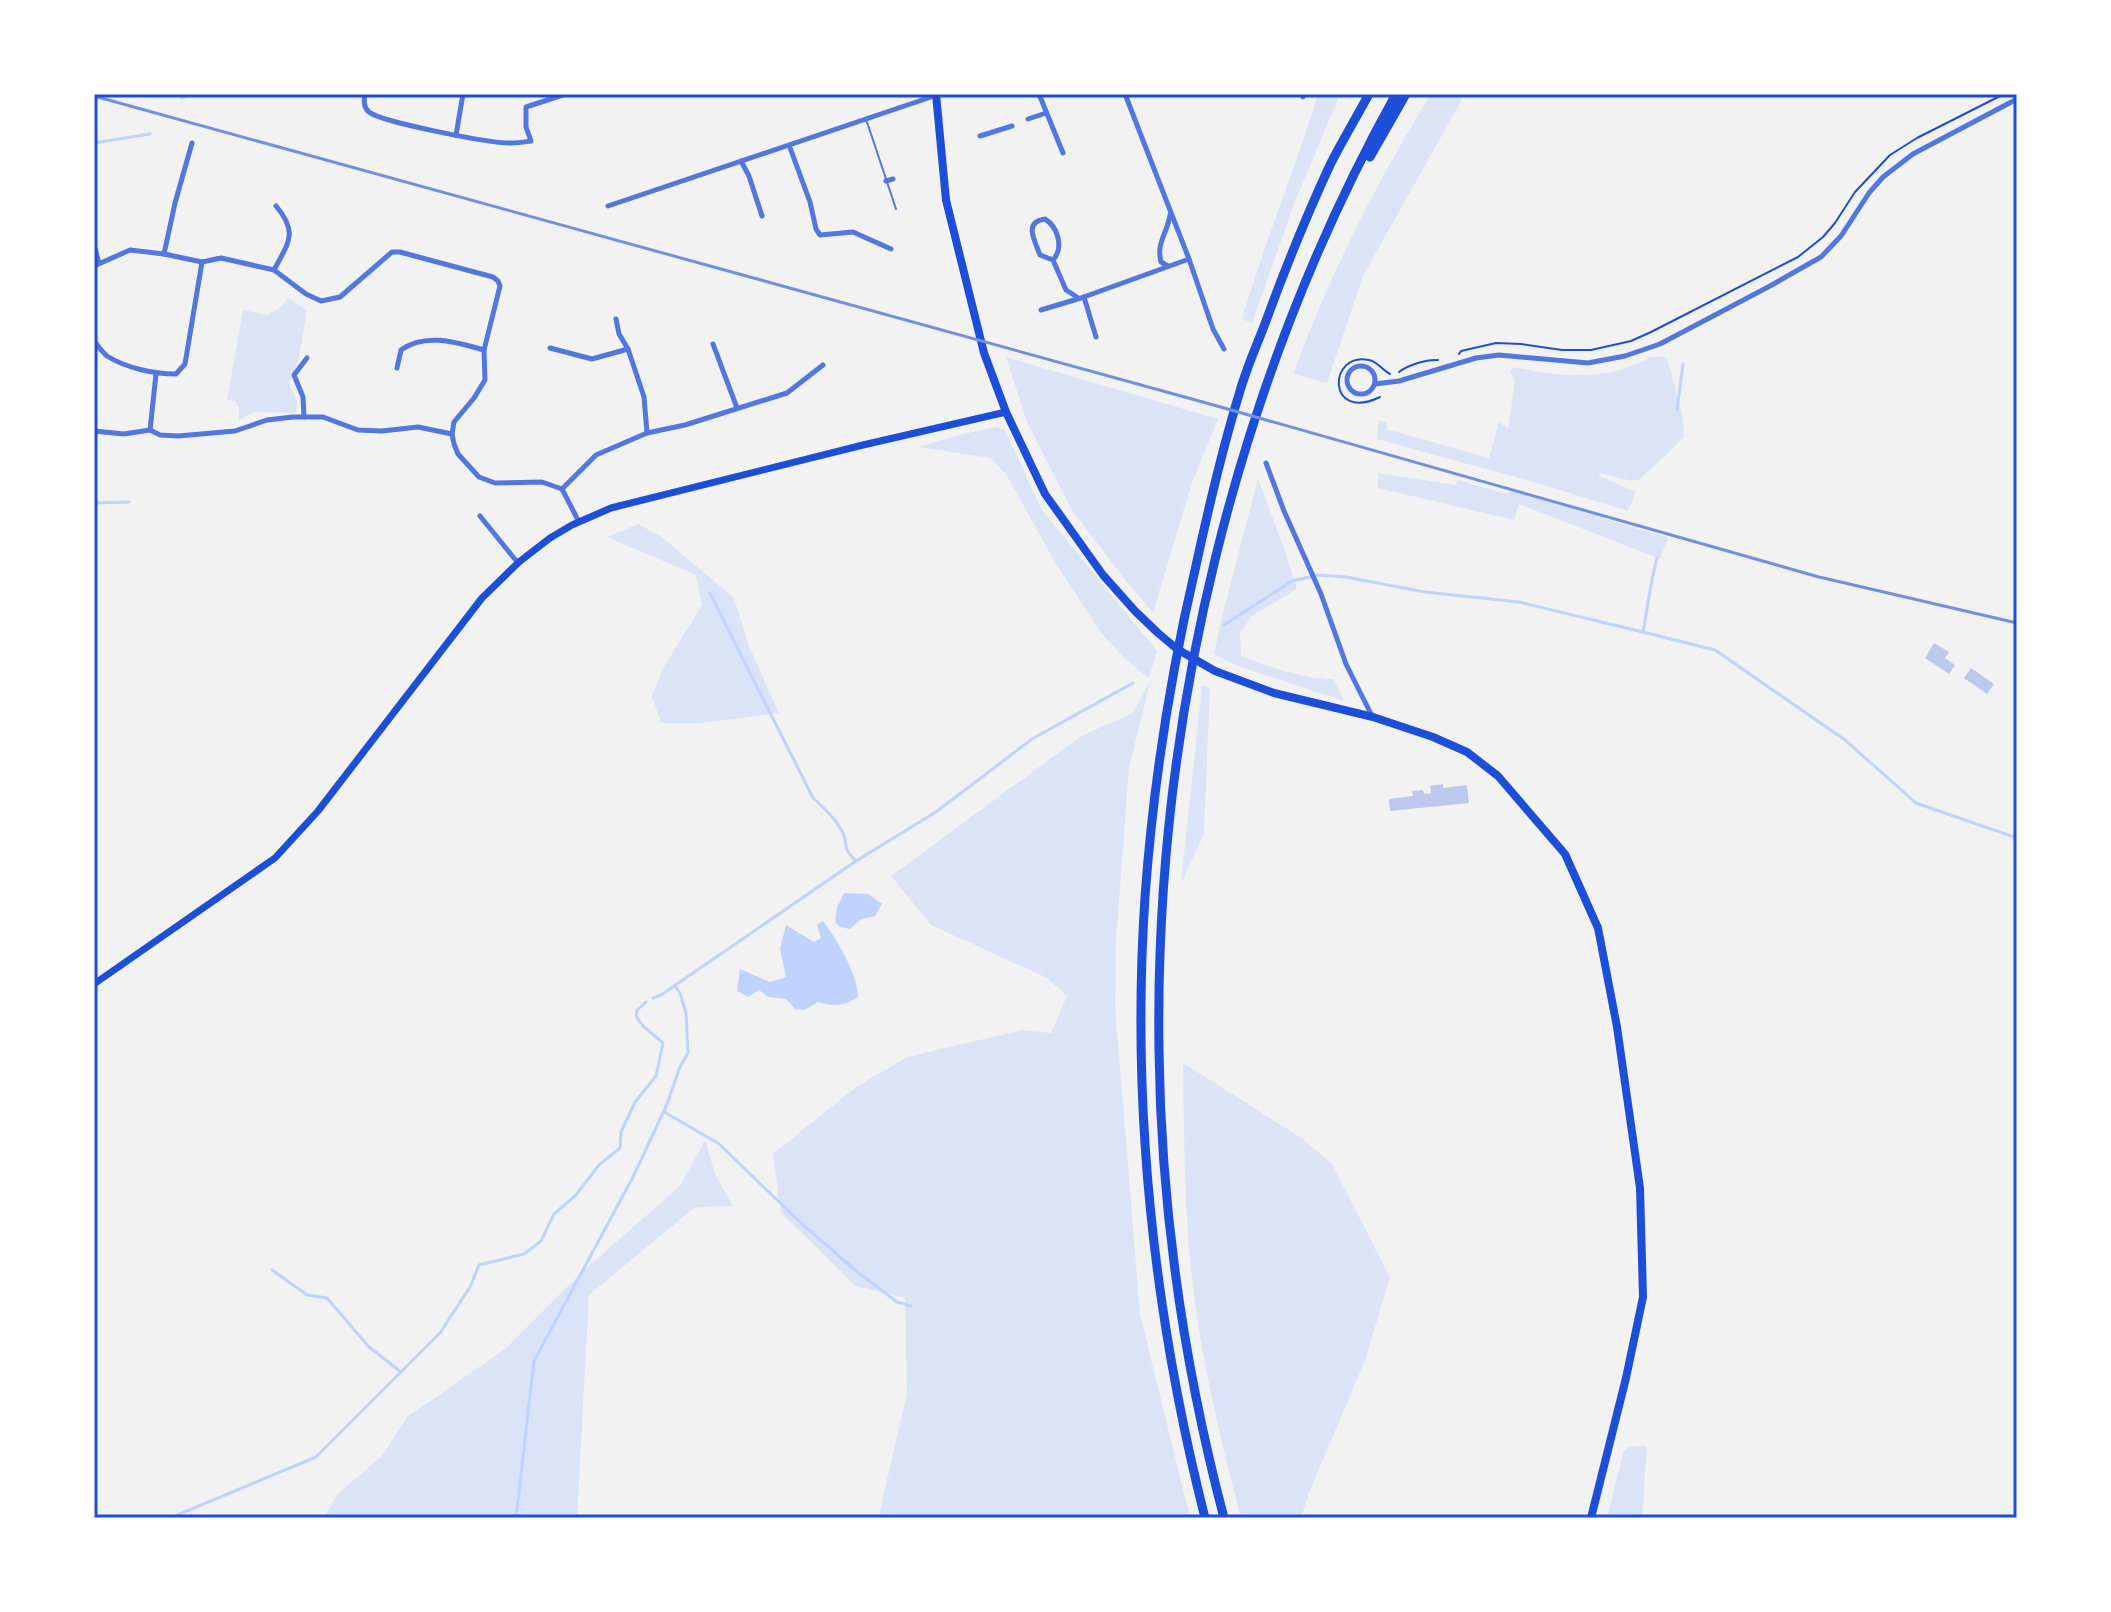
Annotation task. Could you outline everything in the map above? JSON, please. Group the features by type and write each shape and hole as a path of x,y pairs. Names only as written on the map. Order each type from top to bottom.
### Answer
{"highway":[{"path":"1205,1518 1188,1449 1165,1327 1150,1206 1142,1051 1142,973 1145,896 1158,772 1169,695 1208,511 1240,390 1283,272 1362,94"},
{"path":"1331,164 1369,94"},
{"path":"1224,1518 1205,1446 1183,1326 1167,1206 1159,1051 1159,974 1175,775 1205,602 1226,514 1262,398 1303,286 1396,94"},
{"path":"1332,222 1406,94"}],"main road":[{"path":"937,94 946,200 984,353 1006,412 1045,494 1103,575 1135,611 1177,649 1215,671 1274,693 1373,717 1467,752 1498,776 1565,854 1598,928 1617,1027 1640,1188 1643,1297 1591,1518"},
{"path":"94,984 275,858 318,811 482,598 518,563 550,538 611,508 1006,412"}],"street":[{"path":"365,94 364,104 373,114 413,126 511,144 531,141 526,127 526,107 566,94"},
{"path":"456,135 463,94"},
{"path":"608,206 937,94"},
{"path":"1039,94 1063,153"},
{"path":"1125,94 1213,329 1224,349"},
{"path":"1375,384 1374,375 1365,366 1356,367 1347,377 1351,389 1358,394 1367,393 1375,384 1399,381 1487,356 1512,355 1588,363 1625,356 1660,344 1821,257 1841,236 1883,177 1913,154 2017,99"},
{"path":"1028,119 1046,112"},
{"path":"980,136 1012,126"},
{"path":"164,254 192,143"},
{"path":"789,145 820,235 853,232 875,238 891,249"},
{"path":"741,161 762,216"},
{"path":"274,270 289,239 290,229 288,220 276,206"},
{"path":"1169,266 1161,262 1158,250 1170,211"},
{"path":"1053,260 1061,247 1053,225 1045,219 1038,220 1034,223 1032,234 1040,255 1053,260 1066,290 1081,297 1096,337"},
{"path":"94,245 96,264 130,250 202,262 221,258 274,270 306,294 321,301 340,297 392,252 493,277 500,286 484,350 485,380 454,422 452,434 458,454 479,477 495,483 542,482 562,489 579,522"},
{"path":"1041,310 1189,259"},
{"path":"94,341 106,355 156,374 176,374 185,364 202,262"},
{"path":"616,319 644,397 647,433"},
{"path":"397,368 401,350 407,345 429,340 444,340 484,350"},
{"path":"713,344 737,408"},
{"path":"550,348 592,359 628,349"},
{"path":"304,417 303,397 294,375 307,358"},
{"path":"562,489 596,455 647,433 685,425 787,393 823,365"},
{"path":"150,430 156,374"},
{"path":"94,431 124,434 150,430 160,435 178,436 235,431 267,420 323,417 358,430 418,427 452,434"},
{"path":"1266,463 1321,594 1346,664 1373,717"},
{"path":"480,516 518,563"}],"lane":[{"path":"866,118 890,180 896,209"}],"path":[{"path":"1459,355 1461,351 1496,343 1591,350 1631,341 1659,328 1798,257 1823,237 1855,192 1890,155 2004,94"},
{"path":"1380,397 1362,403 1343,396 1337,381 1347,364 1359,359 1371,360 1386,373 1397,375 1403,369 1433,360 1442,361"}],"shaded area":[{"path":"1318,94 1340,94 1294,204 1252,323 1242,319"},
{"path":"1431,94 1465,94 1363,276 1327,383 1293,374 1322,301 1355,231"},
{"path":"288,298 307,310 299,358 289,383 297,402 296,413 254,412 239,420 239,407 235,401 227,400 243,310 268,315 280,308"},
{"path":"1006,357 1218,419 1192,483 1153,613 1071,509 1027,422"},
{"path":"1650,357 1667,357 1682,414 1684,437 1638,480 1600,473 1599,476 1636,492 1628,511 1377,439 1379,420 1387,422 1386,429 1489,458 1499,422 1508,429 1515,382 1510,371 1514,367 1567,375 1601,374 1618,371"},
{"path":"996,427 1005,430 1042,510 1157,651 1149,678 1125,659 1101,633 1056,564 1006,474 991,458 918,447"},
{"path":"1378,473 1456,485 1457,480 1508,494 1510,490 1668,538 1660,559 1519,504 1514,520 1378,488"},
{"path":"1258,479 1297,589 1252,616 1240,633 1241,656 1299,675 1334,679 1344,701 1238,666 1214,654"},
{"path":"638,524 662,537 734,598 749,646 779,713 702,723 661,723 652,696 662,670 702,605 696,575 607,537"},
{"path":"1150,682 1129,768 1116,941 1115,1006 1140,1314 1190,1518 879,1518 907,1394 905,1298 856,1286 781,1213 773,1154 856,1087 907,1057 1022,1030 1051,1033 1067,996 1047,978 931,925 891,876 1081,736 1133,713"},
{"path":"1202,685 1210,688 1204,833 1181,884"},
{"path":"1183,1063 1303,1139 1332,1164 1390,1277 1365,1361 1301,1518 1241,1518 1209,1384 1192,1281 1186,1201"},
{"path":"705,1140 715,1174 733,1206 695,1207 589,1295 577,1518 324,1518 338,1493 382,1456 407,1417 505,1349 583,1271 680,1186"},
{"path":"1634,1446 1647,1446 1642,1518 1607,1518 1623,1453"}],"water":[{"path":"844,893 868,894 882,904 875,916 861,919 850,929 840,927 835,922"},
{"path":"823,921 851,968 858,997 839,1005 818,1002 805,1010 795,1009 786,999 768,997 759,990 748,997 737,991 740,969 770,982 786,977 780,949 786,925 814,942 821,938 817,925"}],"building":[{"path":"1934,643 1949,652 1945,658 1955,665 1949,674 1925,658"},
{"path":"1971,668 1994,684 1987,694 1964,678"},
{"path":"1443,784 1443,788 1467,785 1469,803 1390,811 1389,799 1413,796 1412,791 1431,793 1430,786"}],"waterway":[{"path":"182,98 190,94"},
{"path":"94,143 150,134"},
{"path":"1677,410 1683,364"},
{"path":"94,503 129,502"},
{"path":"1224,625 1292,581 1318,575 1346,577 1425,592 1519,602 1643,632 1657,558"},
{"path":"710,593 813,798 837,823 847,850 856,861"},
{"path":"1643,632 1715,650 1845,740 1916,803 2017,838"},
{"path":"653,998 856,861 936,812 1032,739 1133,683"},
{"path":"516,1518 534,1361 633,1177 688,1053 686,1013 675,986"},
{"path":"170,1518 316,1457 440,1333 470,1287 479,1265 524,1254 541,1241 554,1214 576,1195 599,1165 620,1148 621,1132 635,1102 656,1076 663,1043 636,1016 637,1010 646,1002"},
{"path":"664,1112 718,1143 855,1270 897,1302 911,1306"},
{"path":"272,1270 307,1295 327,1298 369,1347 401,1372"}],"railway":[{"path":"94,96 1210,404 1819,577 2017,623"}]}
